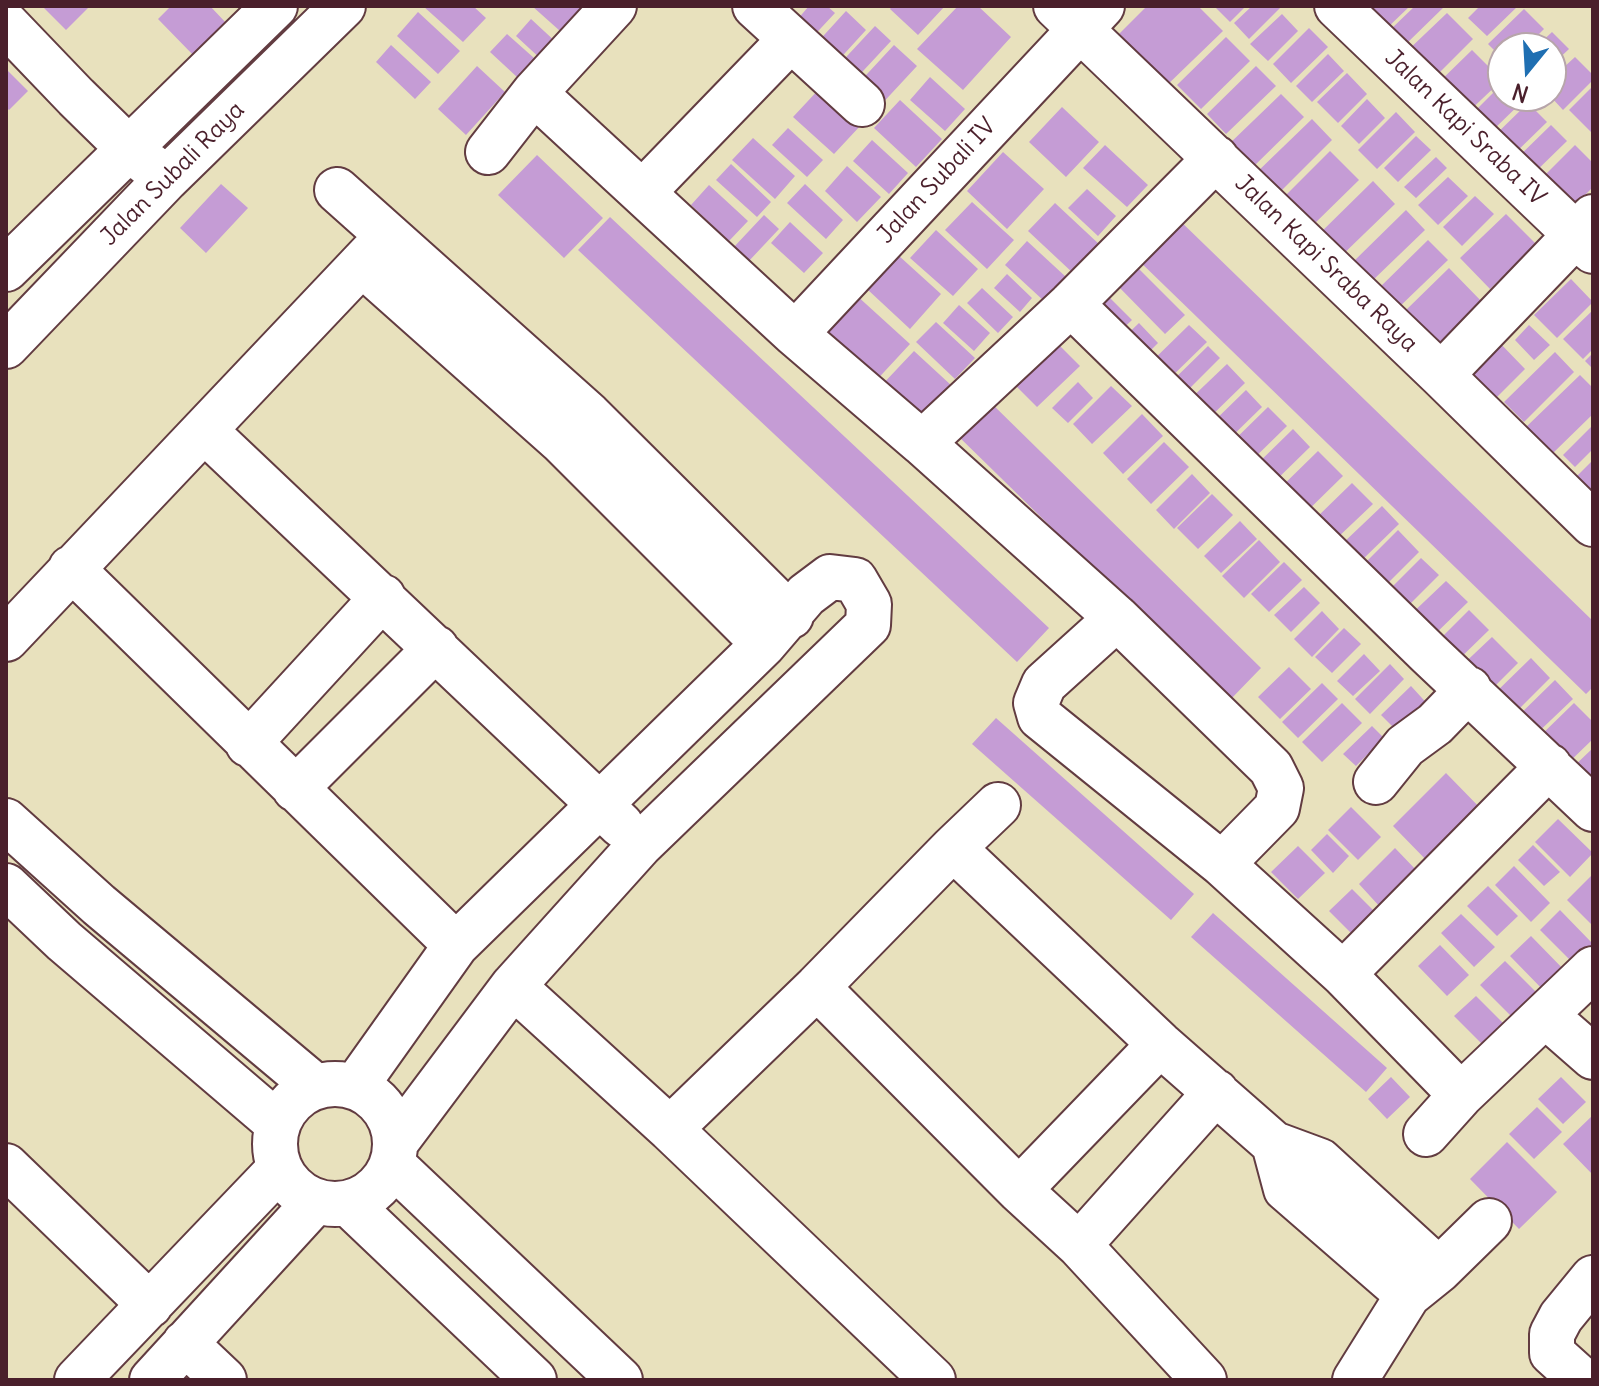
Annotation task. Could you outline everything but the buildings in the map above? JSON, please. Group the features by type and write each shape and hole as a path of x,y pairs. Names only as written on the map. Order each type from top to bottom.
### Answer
{"street":[{"path":"20,6 6,22 128,148 166,179"},
{"name":"Jalan Subali Raya","path":"6,269 275,6"},
{"name":"Jalan Subali Raya","path":"6,346 166,179 343,6"},
{"path":"488,152 534,93 614,6"},
{"path":"755,6 862,104"},
{"name":"Jalan Kapi Sraba IV","path":"1337,6 1588,234"},
{"name":"Jalan Kapi Sraba Raya","path":"1079,14 1216,158 1593,524"},
{"name":"Jalan Subali IV","path":"795,334 1079,14"},
{"path":"643,192 790,40"},
{"path":"534,93 795,334 1117,618 1271,768 1281,788 1277,808 1222,864"},
{"path":"922,443 1071,304 1216,158"},
{"path":"337,190 375,250 575,428 777,630"},
{"path":"1441,375 1588,234"},
{"path":"6,639 375,250"},
{"path":"1071,304 1417,643 1593,809"},
{"path":"205,431 383,597 640,845"},
{"path":"71,568 456,945"},
{"path":"152,1380 185,1343 332,1203 367,1196 383,1183 395,1154 513,986 640,845 868,625 869,604 855,580 830,577 806,595 777,630 456,945 336,1087 300,1095 287,1108 278,1124 275,1153 289,1183 301,1194 332,1203 534,1380"},
{"path":"248,744 383,597"},
{"path":"1117,618 1044,684 1036,703 1040,717 1222,864 1343,974 1461,1095"},
{"path":"295,789 436,648"},
{"path":"1376,782 1405,746 1435,724 1469,689"},
{"path":"1343,974 1549,766"},
{"path":"670,1129 998,805"},
{"path":"6,821 99,905 336,1087 371,1095 393,1124 395,1154 620,1380"},
{"path":"953,848 1160,1044 1274,1144 1320,1161 1424,1283"},
{"path":"6,886 64,941 278,1124"},
{"path":"64,941 99,905"},
{"path":"1426,1134 1461,1095 1593,969"},
{"path":"513,986 670,1129 933,1380"},
{"path":"817,987 1019,1190 1079,1245 1204,1380"},
{"path":"1545,1015 1593,1057"},
{"path":"1019,1190 1160,1044"},
{"path":"1079,1245 1216,1092"},
{"path":"6,1166 150,1305"},
{"path":"77,1380 280,1168"},
{"path":"1355,1380 1424,1283 1489,1221"},
{"path":"1582,1380 1552,1353 1552,1334 1561,1317 1593,1278"},
{"path":"185,1343 224,1380"}]}
